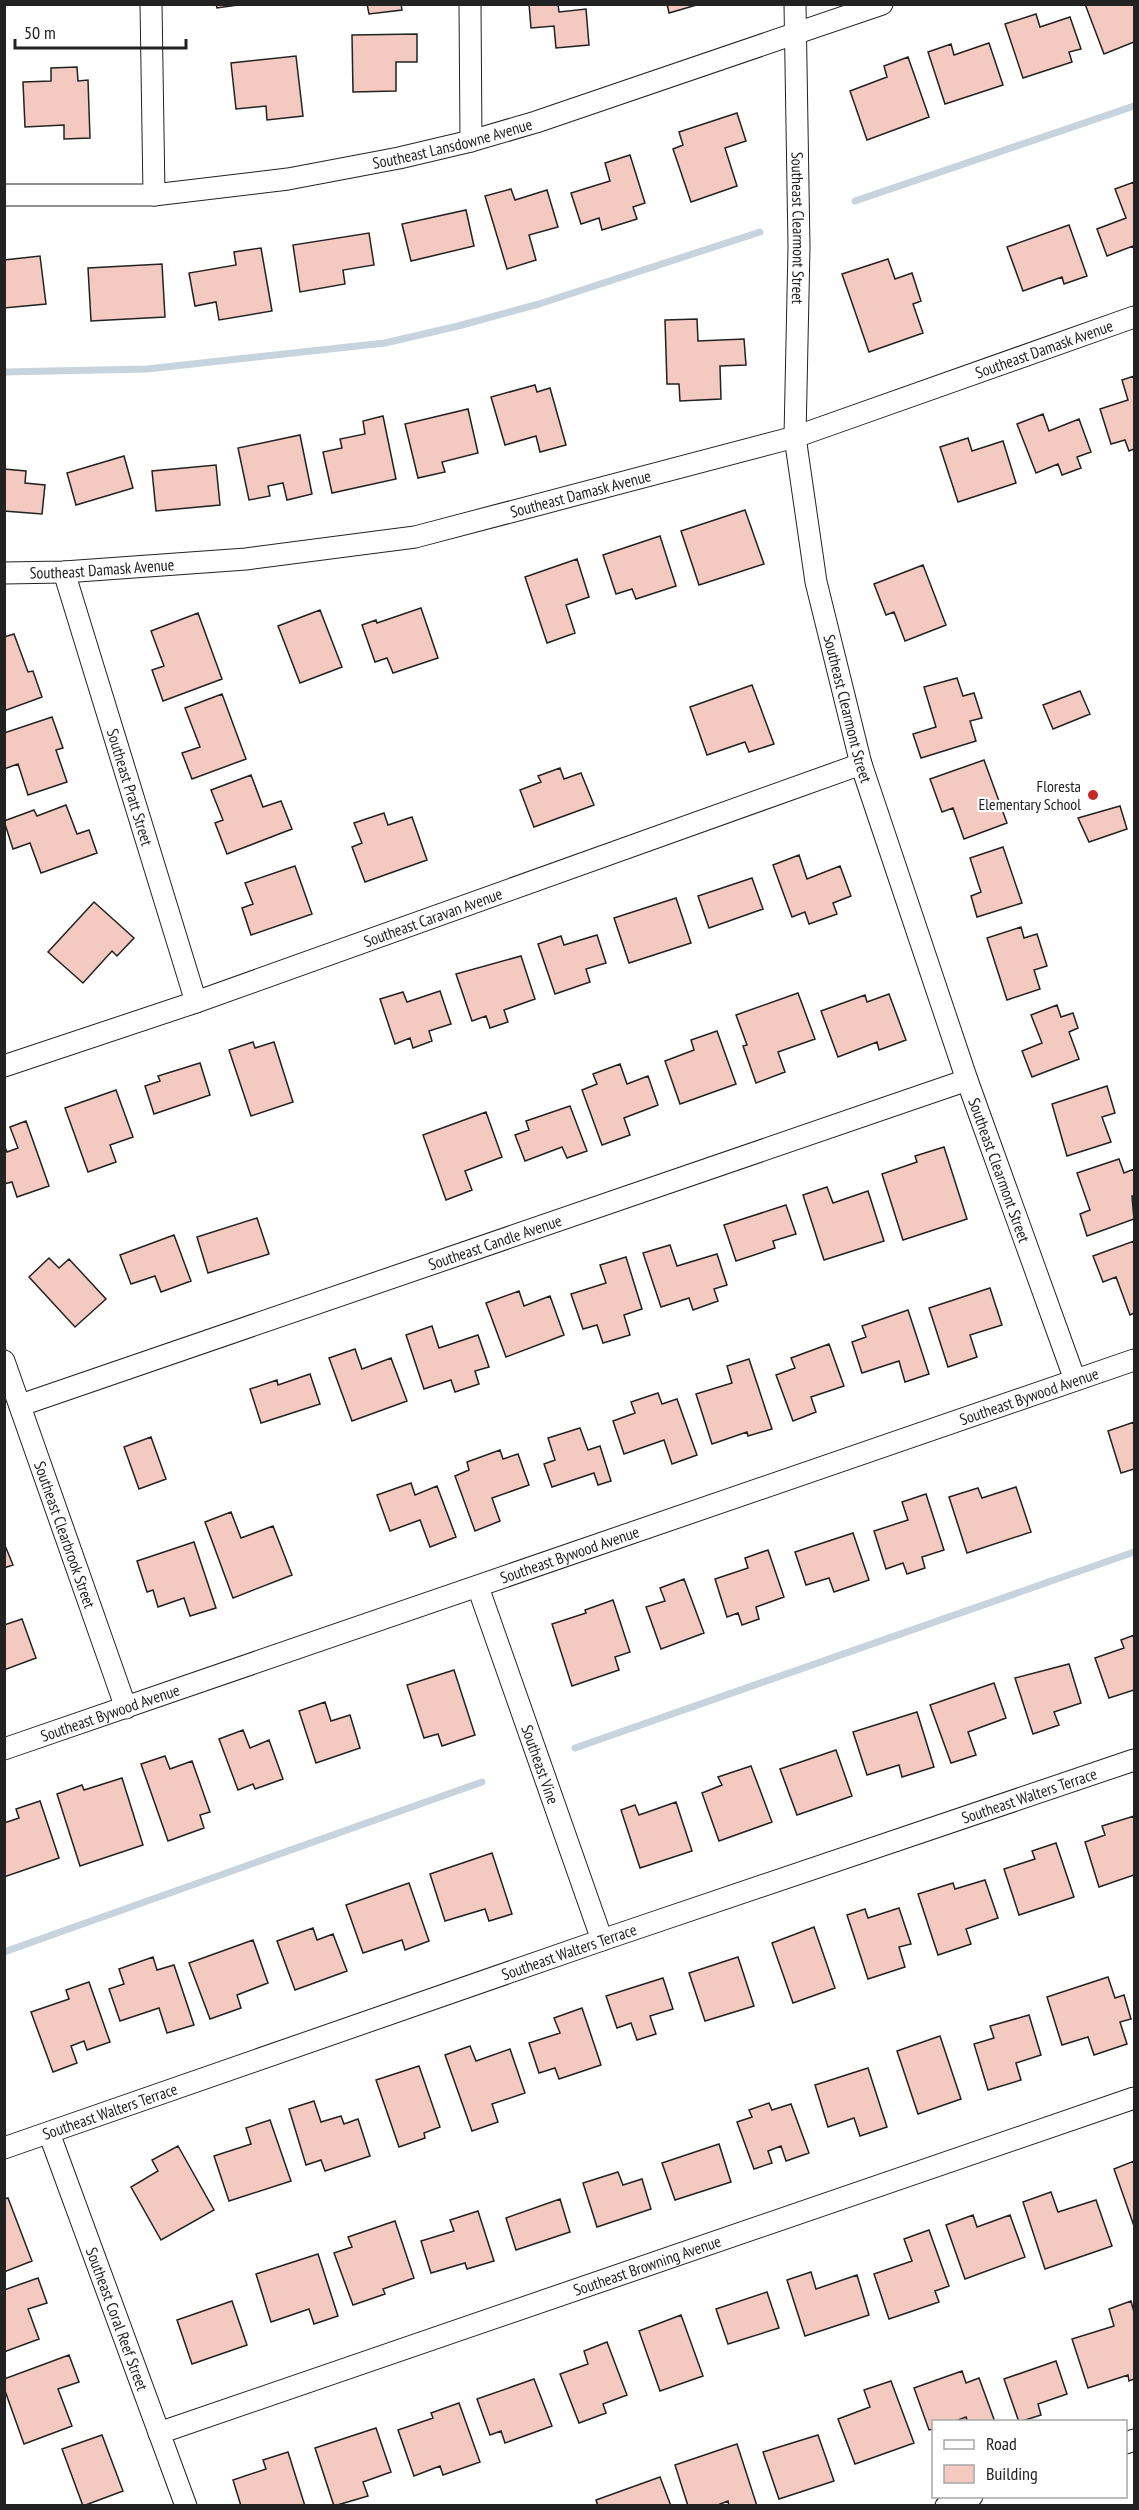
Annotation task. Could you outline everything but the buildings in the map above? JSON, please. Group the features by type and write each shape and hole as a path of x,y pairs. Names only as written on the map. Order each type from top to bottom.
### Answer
{"street":[{"path":"151,4 154,195"},
{"path":"470,4 471,141"},
{"name":"Southeast Clearmont Street","path":"795,4 799,247 795,437 816,582 861,764 967,1080 1074,1380"},
{"name":"Southeast Lansdowne Avenue","path":"4,195 154,195 288,179 471,141 536,122 882,4"},
{"name":"Southeast Damask Avenue","path":"4,573 64,572 246,558 416,537 795,437 1134,317"},
{"name":"Southeast Pratt Street","path":"64,572 196,1002"},
{"name":"Southeast Caravan Avenue","path":"4,1066 196,1002 861,764"},
{"name":"Southeast Candle Avenue","path":"21,1405 967,1080"},
{"name":"Southeast Bywood Avenue","path":"4,1749 1134,1360"},
{"name":"Southeast Clearbrook Street","path":"4,1361 126,1708"},
{"name":"Southeast Vine","path":"478,1587 602,1940"},
{"name":"Southeast Walters Terrace","path":"4,2148 602,1940 1134,1760"},
{"name":"Southeast Browning Avenue","path":"159,2433 1134,2098"},
{"name":"Southeast Coral Reef Street","path":"49,2133 186,2505"},
{"path":"946,2505 966,2498"}],"waterway":[{"path":"855,201 1134,106"},
{"path":"4,372 147,369 385,343 539,304 760,232"},
{"path":"575,1748 1134,1552"},
{"path":"4,1952 482,1782"}],"place":[{"name":"Floresta Elementary School","path":"1093,795"}]}
